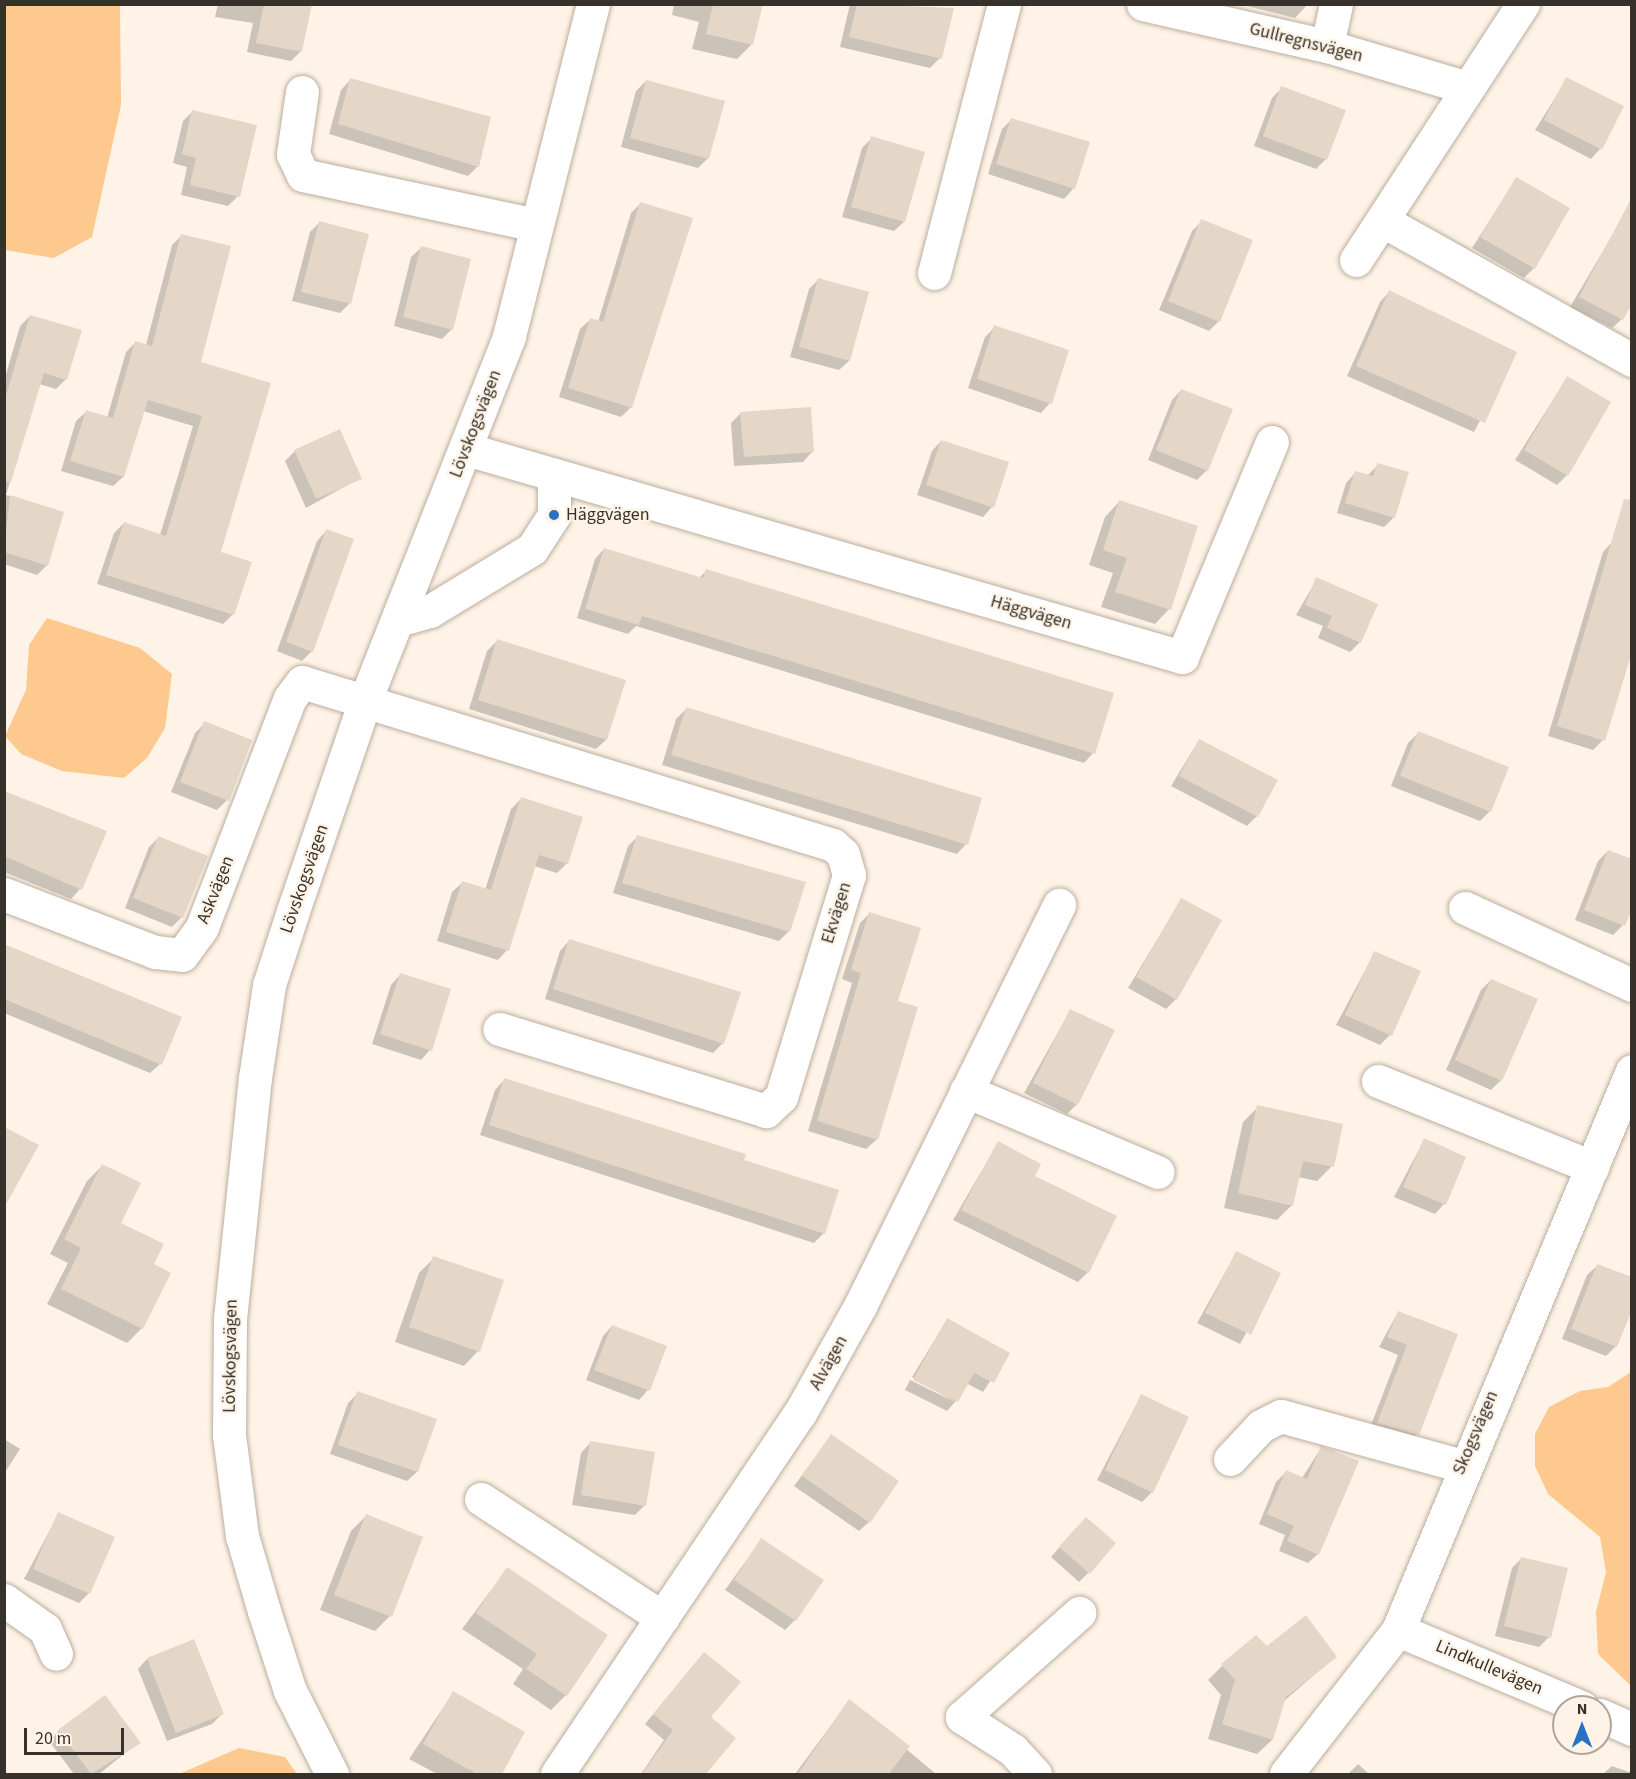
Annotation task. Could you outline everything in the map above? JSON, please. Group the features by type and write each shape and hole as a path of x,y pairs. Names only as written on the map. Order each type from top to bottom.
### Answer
{"street":[{"name":"Lövskogsvägen","path":"332,1774 290,1691 242,1536 229,1435 230,1319 269,985 366,698 402,619 509,336 592,4"},
{"path":"934,273 1004,4"},
{"name":"Gullregnsvägen","path":"1143,4 1327,45 1468,88"},
{"path":"1327,45 1336,4"},
{"path":"1356,260 1523,4"},
{"path":"302,92 293,154 303,175 536,225"},
{"path":"1383,221 1632,360"},
{"name":"Häggvägen","path":"466,449 1182,657 1272,442"},
{"path":"402,619 430,611 532,549 554,515 554,475"},
{"name":"Askvägen","path":"4,894 155,952 182,955 202,927 290,698 302,682 366,698"},
{"name":"Ekvägen","path":"366,698 833,845 848,864 849,875 781,1097 766,1111 499,1029"},
{"name":"Alvägen","path":"557,1774 800,1413 860,1306 1059,905"},
{"path":"1465,908 1632,985"},
{"name":"Skogsvägen","path":"1286,1774 1398,1630 1462,1466 1632,1071"},
{"path":"1378,1081 1592,1167"},
{"path":"966,1091 1158,1172"},
{"path":"1230,1459 1261,1426 1281,1416 1462,1466"},
{"path":"481,1499 551,1550 663,1618"},
{"path":"4,1600 45,1629 56,1654"},
{"path":"1035,1774 1013,1750 962,1718 1079,1613"},
{"name":"Lindkullevägen","path":"1398,1630 1552,1695"},
{"path":"1612,1720 1632,1728"}],"shaded area":[{"path":"4,5 120,5 121,105 92,237 54,258 5,250"},
{"path":"47,618 140,648 172,674 165,728 147,758 124,778 62,771 21,754 5,736 26,690 29,645"},
{"path":"1631,1372 1631,1686 1598,1654 1596,1612 1606,1572 1600,1537 1548,1494 1535,1466 1535,1434 1549,1407 1580,1391 1608,1387"},
{"path":"239,1748 285,1757 297,1774 179,1774"}],"building":[{"path":"264,4 312,4 302,52 256,43"},
{"path":"713,4 763,4 753,45 706,34"},
{"path":"857,4 954,8 942,59 849,37"},
{"path":"1566,77 1624,106 1602,150 1544,120"},
{"path":"350,78 491,117 479,167 338,124"},
{"path":"646,80 725,101 709,159 630,138"},
{"path":"1281,86 1346,110 1327,160 1263,136"},
{"path":"192,110 257,125 240,197 190,185 196,158 182,154"},
{"path":"1011,118 1090,142 1075,189 996,164"},
{"path":"871,136 925,152 905,222 851,207"},
{"path":"1516,177 1570,208 1535,269 1480,237"},
{"path":"1632,197 1632,304 1623,320 1579,297"},
{"path":"640,202 693,218 632,408 568,388 590,318 603,322"},
{"path":"1201,219 1253,240 1220,322 1168,301"},
{"path":"319,221 369,234 351,304 301,292"},
{"path":"181,234 231,246 201,362 271,383 221,552 252,562 234,615 106,575 124,522 166,536 202,416 148,400 124,477 70,461 86,410 113,418 135,341 152,346"},
{"path":"421,246 471,259 453,330 403,317"},
{"path":"818,278 869,292 850,361 799,347"},
{"path":"1389,290 1517,352 1485,423 1356,366"},
{"path":"30,315 82,330 67,380 44,373 11,482 4,481 4,402"},
{"path":"994,325 1069,350 1052,404 977,379"},
{"path":"1567,376 1611,402 1568,476 1524,450"},
{"path":"1181,389 1233,409 1208,471 1156,450"},
{"path":"811,407 814,452 744,457 740,412"},
{"path":"340,429 362,479 316,499 294,450"},
{"path":"941,440 1009,462 994,508 926,485"},
{"path":"1377,463 1409,472 1395,518 1345,503 1355,471 1373,476"},
{"path":"10,495 64,512 48,566 4,552"},
{"path":"1624,499 1632,500 1632,652 1605,741 1557,726"},
{"path":"1119,500 1198,526 1171,610 1115,592 1127,558 1103,550"},
{"path":"326,529 354,539 313,652 286,642"},
{"path":"604,548 703,578 706,569 1114,693 1095,754 642,616 639,625 585,609"},
{"path":"1316,577 1378,604 1361,643 1327,628 1332,616 1305,605"},
{"path":"497,639 626,680 607,740 478,700"},
{"path":"686,707 982,798 968,845 671,755"},
{"path":"204,721 252,740 229,801 180,782"},
{"path":"1418,731 1509,767 1491,812 1400,776"},
{"path":"1199,739 1278,780 1258,817 1179,776"},
{"path":"4,791 107,831 82,890 4,856"},
{"path":"521,797 583,817 568,864 539,855 509,951 446,932 462,881 491,890"},
{"path":"637,835 806,882 790,932 622,883"},
{"path":"158,836 208,856 183,918 133,898"},
{"path":"1608,850 1632,859 1632,909 1625,926 1584,910"},
{"path":"1181,898 1222,920 1177,1000 1136,977"},
{"path":"869,912 921,928 898,1001 918,1007 878,1140 817,1121 861,973 851,970"},
{"path":"569,939 741,992 724,1044 553,989"},
{"path":"4,944 182,1017 162,1065 4,999"},
{"path":"1374,951 1421,971 1392,1036 1345,1015"},
{"path":"400,973 451,989 432,1051 380,1034"},
{"path":"1491,979 1538,999 1502,1081 1455,1060"},
{"path":"1070,1009 1115,1030 1078,1105 1033,1083"},
{"path":"504,1078 746,1154 744,1160 839,1190 825,1234 489,1125"},
{"path":"1257,1105 1343,1124 1334,1167 1303,1161 1293,1206 1238,1193"},
{"path":"4,1127 39,1145 4,1208"},
{"path":"1424,1138 1466,1157 1446,1205 1403,1187"},
{"path":"998,1141 1041,1164 1035,1176 1117,1216 1089,1273 961,1210"},
{"path":"102,1164 141,1183 121,1223 164,1244 154,1264 171,1273 143,1329 61,1289 81,1248 64,1239"},
{"path":"1236,1251 1281,1273 1251,1335 1205,1313"},
{"path":"433,1256 504,1280 480,1352 409,1327"},
{"path":"1597,1264 1632,1277 1632,1310 1617,1347 1571,1329"},
{"path":"1398,1311 1458,1334 1419,1435 1377,1423 1407,1345 1387,1337"},
{"path":"947,1318 1010,1353 994,1383 974,1373 958,1402 913,1380"},
{"path":"612,1325 667,1346 650,1391 594,1370"},
{"path":"357,1391 437,1419 418,1472 338,1445"},
{"path":"1141,1394 1189,1417 1153,1493 1105,1470"},
{"path":"831,1434 899,1481 870,1523 802,1476"},
{"path":"590,1441 655,1452 646,1506 581,1495"},
{"path":"1321,1446 1359,1461 1319,1555 1287,1541 1294,1526 1267,1514 1286,1470 1307,1479"},
{"path":"58,1512 115,1537 90,1594 33,1569"},
{"path":"366,1514 423,1537 392,1617 334,1595"},
{"path":"1086,1517 1116,1543 1090,1574 1059,1547"},
{"path":"761,1538 824,1580 796,1621 734,1580"},
{"path":"1521,1557 1568,1568 1551,1638 1504,1626"},
{"path":"507,1567 608,1635 567,1696 526,1669 537,1654 476,1613"},
{"path":"1306,1615 1337,1657 1286,1697 1273,1740 1222,1724 1235,1680 1221,1664 1256,1635 1267,1646"},
{"path":"194,1639 224,1714 176,1733 147,1658"},
{"path":"704,1652 741,1682 711,1717 736,1738 706,1774 642,1774 673,1730 653,1714"},
{"path":"453,1691 525,1732 502,1774 477,1774 423,1744"},
{"path":"105,1695 141,1743 91,1774 58,1730"},
{"path":"849,1699 910,1746 889,1774 798,1774"}],"place":[{"name":"Häggvägen","path":"554,515"}]}
